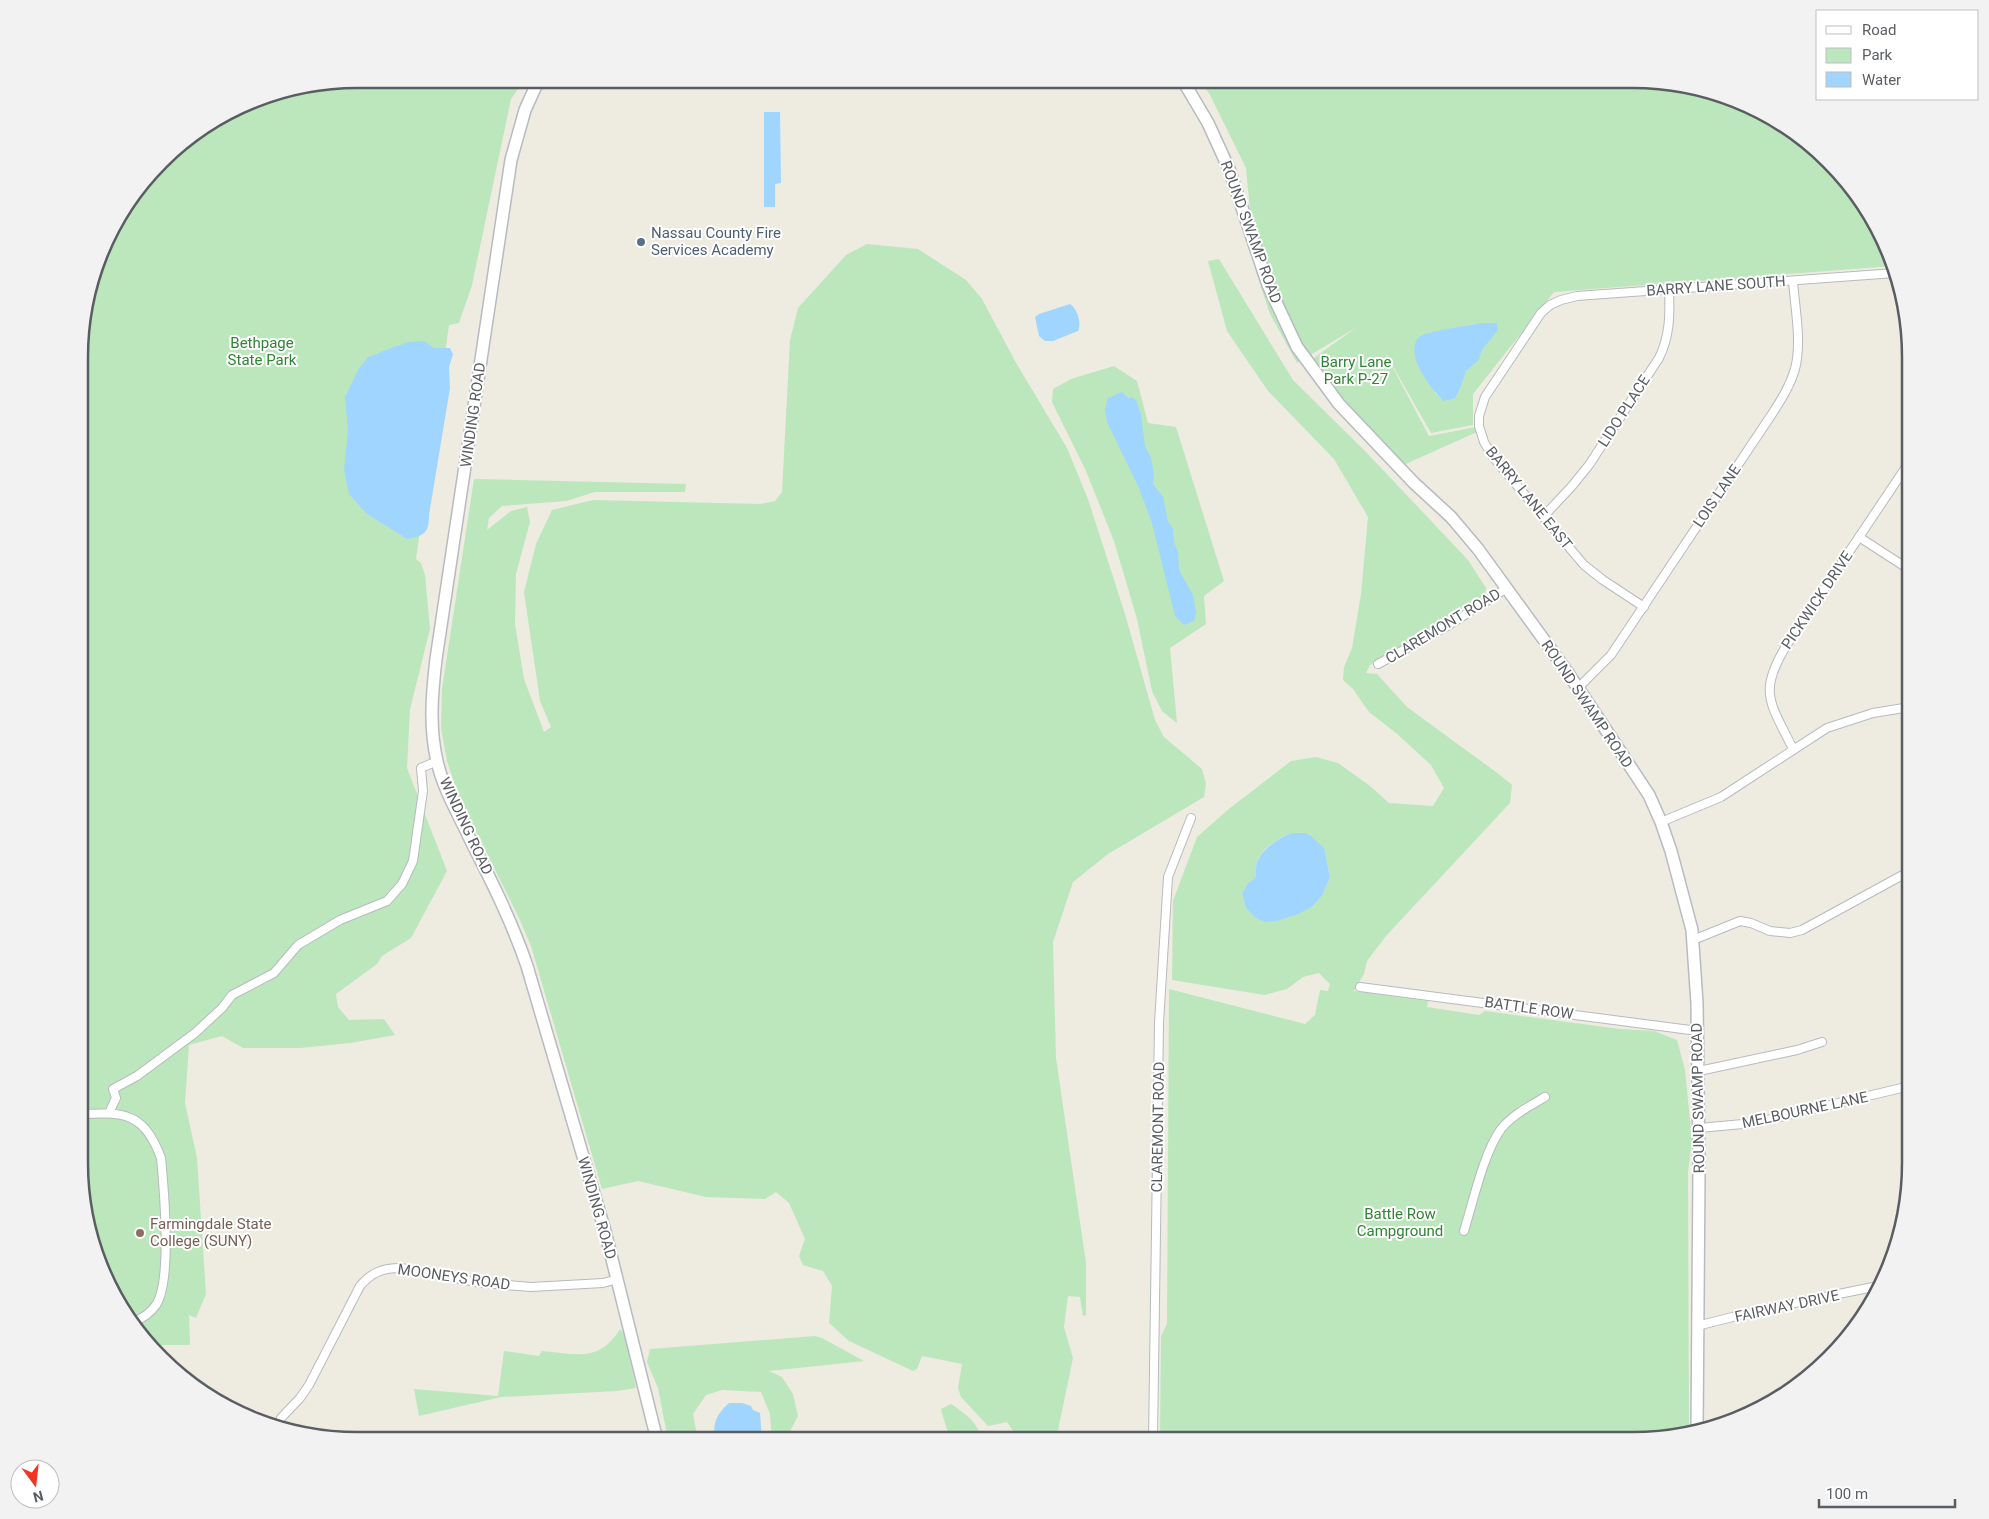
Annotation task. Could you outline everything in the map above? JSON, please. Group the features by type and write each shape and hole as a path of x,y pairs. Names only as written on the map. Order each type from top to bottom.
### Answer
{"main road":[{"name":"WINDING ROAD","path":"535,88 525,110 511,160 447,579 433,688 432,730 437,761 448,794 515,931 618,1279 655,1432"},
{"name":"ROUND SWAMP ROAD","path":"1187,88 1208,123 1230,169 1268,285 1296,347 1339,404 1414,483 1451,517 1508,588 1578,688 1649,795 1661,822 1680,885 1693,940 1699,1071 1697,1423"}],"street":[{"name":"BARRY LANE SOUTH","path":"1541,313 1550,305 1577,296 1888,273"},
{"name":"LOIS LANE","path":"1578,688 1612,655 1789,386 1795,368 1798,349 1793,280"},
{"name":"LIDO PLACE","path":"1543,517 1589,465 1659,358 1664,348 1669,327 1669,290"},
{"name":"BARRY LANE EAST","path":"1541,313 1485,397 1479,421 1484,442 1493,457 1584,565 1644,607"},
{"name":"PICKWICK DRIVE","path":"1793,749 1772,707 1769,694 1771,675 1788,643 1902,472"},
{"path":"1859,537 1902,565"},
{"name":"CLAREMONT ROAD","path":"1378,664 1449,625 1508,588"},
{"path":"1661,822 1721,798 1827,728 1872,713 1902,708"},
{"path":"110,1113 116,1098 113,1089 137,1076 195,1033 222,1008 232,995 274,973 298,945 314,935 340,920 387,902 402,884 413,861 423,791 421,768 437,761"},
{"name":"CLAREMONT ROAD","path":"1153,1432 1159,1023 1168,877 1191,818"},
{"path":"1693,940 1740,921 1770,932 1790,933 1802,930 1902,875"},
{"name":"BATTLE ROW","path":"1360,987 1698,1031"},
{"path":"1699,1071 1797,1050 1822,1042"},
{"name":"MELBOURNE LANE","path":"1699,1128 1754,1123 1902,1088"},
{"path":"1464,1231 1492,1144 1502,1127 1520,1111 1545,1097"},
{"path":"88,1114 125,1115 137,1121 148,1131 156,1144 161,1158 166,1257 164,1278 156,1304 148,1314 138,1319"},
{"name":"MOONEYS ROAD","path":"281,1418 300,1398 309,1385 360,1286 368,1276 379,1270 401,1268 482,1283 531,1287 602,1283 618,1279"},
{"name":"FAIRWAY DRIVE","path":"1697,1326 1760,1310 1871,1287"}],"green space":[{"name":"Bethpage State Park","path":"339,88 519,88 511,99 472,285 459,323 449,325 416,559 421,563 425,575 430,629 410,709 407,768 447,871 411,938 382,956 377,964 336,994 338,1007 349,1020 384,1019 395,1035 350,1043 300,1048 243,1048 222,1036 189,1045 185,1103 197,1158 206,1294 196,1318 189,1315 190,1345 159,1345 133,1312 115,1282 102,1249 93,1215 88,1180 88,339 97,287 115,237 133,207 154,179 193,143 237,115 287,97"},
{"name":"Barry Lane Park P-27","path":"1205,88 1650,88 1668,90 1719,102 1752,115 1782,133 1810,154 1835,179 1856,207 1874,237 1886,267 1554,292 1473,394 1473,425 1431,433 1383,349 1429,436 1476,427 1477,432 1399,467 1308,362 1357,327 1297,363 1270,314 1256,272 1246,168 1209,93","holes":["1480,323 1496,323 1497,330 1482,350 1477,361 1466,371 1455,399 1445,401 1435,393 1428,333"]},
{"path":"867,244 918,249 966,280 982,299 1015,361 1067,448 1088,499 1125,614 1155,720 1164,737 1202,769 1206,784 1204,797 1108,854 1073,882 1053,942 1056,1058 1086,1263 1086,1315 1083,1316 1080,1297 1068,1296 1064,1327 1073,1358 1058,1432 1014,1432 1007,1422 988,1426 961,1397 958,1388 962,1364 922,1356 917,1369 913,1371 849,1341 829,1323 832,1286 823,1271 803,1265 799,1256 805,1239 789,1203 776,1192 765,1199 706,1197 638,1181 602,1189 531,946 458,795 447,761 441,728 442,689 474,479 686,484 685,492 595,492 566,501 502,506 489,518 487,530 511,511 527,507 530,522 516,574 515,624 524,679 544,732 551,727 540,701 524,592 536,544 552,510 593,500 761,504 775,501 782,492 790,340 798,308 846,255"},
{"name":"Battle Row Campground","path":"1219,259 1293,380 1366,452 1468,560 1486,588 1485,595 1370,665 1366,673 1377,674 1407,707 1512,785 1510,803 1386,936 1367,961 1364,974 1354,991 1428,1001 1427,1007 1479,1015 1485,1011 1620,1029 1654,1031 1677,1040 1685,1070 1692,1140 1688,1172 1689,1425 1633,1432 1160,1432 1161,1336 1167,1324 1169,989 1305,1024 1315,1015 1320,990 1328,991 1330,984 1319,973 1303,977 1287,989 1264,995 1172,980 1173,901 1197,837 1230,808 1291,761 1316,757 1338,763 1370,786 1389,803 1433,806 1444,788 1431,765 1396,733 1369,712 1353,689 1343,680 1344,667 1352,648 1361,594 1368,517 1334,459 1268,391 1227,331 1208,261","holes":["1292,833 1324,849 1330,877 1322,896 1312,907 1276,921 1246,908 1242,893 1248,883 1255,878 1256,865 1262,853 1271,844"]},
{"path":"1114,366 1137,381 1148,423 1176,427 1224,581 1204,596 1206,624 1170,648 1177,723 1162,711 1152,691 1137,619 1114,541 1086,471 1052,402 1053,389 1071,379"},
{"path":"620,1329 625,1335 636,1388 617,1391 501,1397 419,1416 414,1389 498,1396 504,1351 539,1356 542,1351 586,1354 604,1347"},
{"path":"815,1336 864,1361 769,1371 782,1377 793,1394 798,1416 790,1432 771,1432 770,1414 761,1392 722,1390 706,1395 693,1414 696,1432 666,1432 658,1388 647,1362 650,1349"},
{"path":"951,1404 966,1415 979,1432 948,1432 941,1409"}],"water":[{"path":"764,112 780,112 781,183 775,184 775,207 764,207"},
{"path":"1070,304 1078,316 1078,331 1053,341 1045,341 1039,336 1035,317"},
{"path":"1480,323 1497,323 1498,330 1482,350 1478,361 1466,371 1455,399 1444,401 1421,371 1414,353 1415,344 1419,337 1423,335"},
{"path":"424,341 434,348 450,348 453,354 449,367 450,388 428,526 427,530 418,537 407,539 367,514 349,494 344,470 348,430 345,397 358,370 368,357 409,342"},
{"path":"1122,392 1128,398 1132,397 1136,400 1141,414 1145,446 1151,458 1154,474 1153,484 1163,497 1168,521 1173,529 1174,542 1178,552 1179,570 1193,595 1196,613 1194,621 1184,625 1175,616 1152,523 1139,488 1107,422 1105,409 1108,398"},
{"path":"1292,833 1306,833 1324,848 1330,877 1322,896 1312,907 1298,914 1276,921 1265,922 1256,918 1246,908 1242,893 1248,883 1255,878 1256,865 1262,853 1276,841"},
{"path":"729,1403 742,1403 751,1406 753,1410 760,1413 761,1432 714,1432 716,1420"}],"place":[{"name":"Nassau County Fire Services Academy","path":"641,242"},
{"name":"Farmingdale State College (SUNY)","path":"140,1233"}]}
